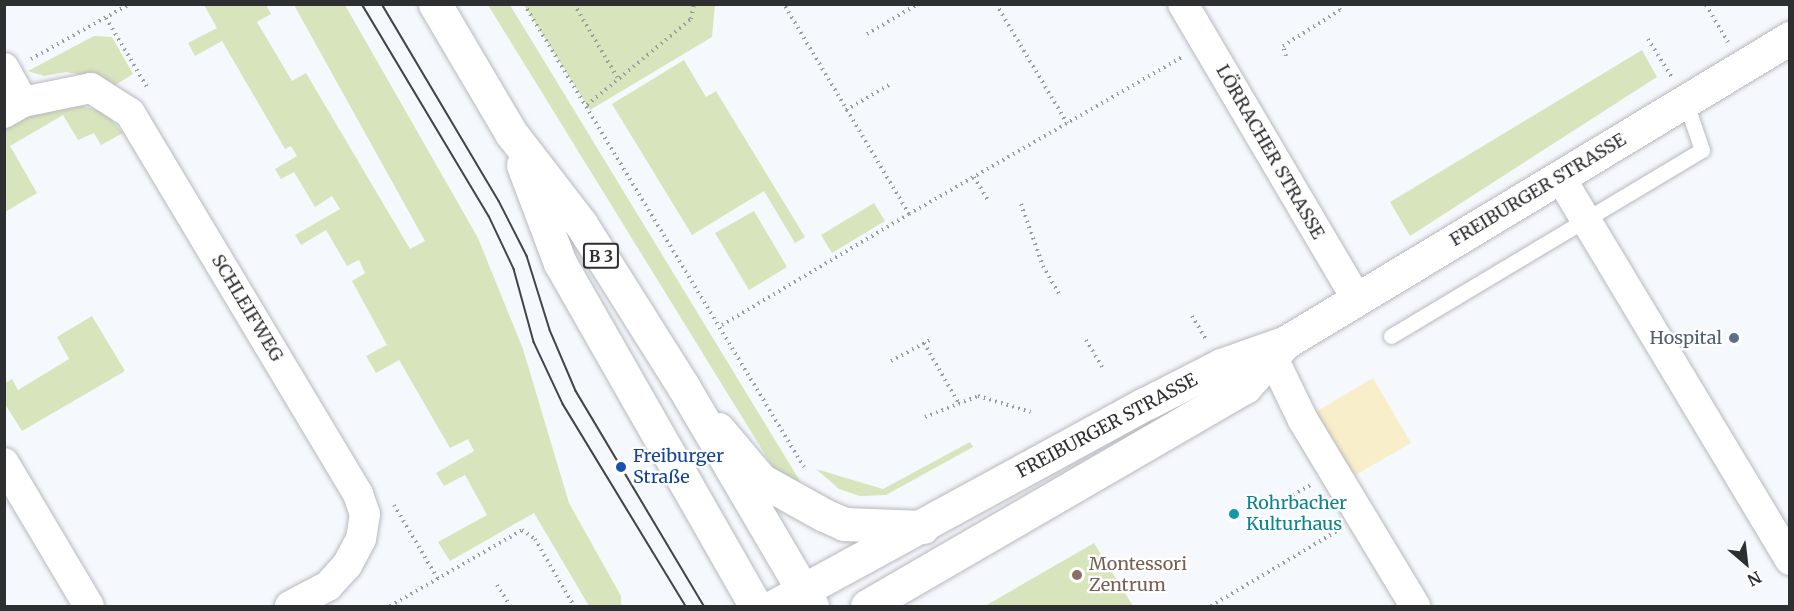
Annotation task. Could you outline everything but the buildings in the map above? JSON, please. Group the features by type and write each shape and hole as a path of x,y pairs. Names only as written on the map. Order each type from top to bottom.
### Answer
{"street":[{"name":"B 3","path":"435,4 511,133 581,224 683,387 808,600"},
{"name":"LÖRRACHER STRASSE","path":"1184,4 1357,299"},
{"name":"FREIBURGER STRASSE","path":"867,606 1245,387 1279,349 1357,299 1790,38"},
{"path":"6,70 14,107"},
{"name":"SCHLEIFWEG","path":"14,107 91,88 130,113 358,494 365,514 361,539 347,566 328,586 290,606"},
{"name":"B 3","path":"511,133 560,263 756,606"},
{"path":"1560,177 1790,560"},
{"path":"1279,349 1303,420 1415,606"},
{"name":"FREIBURGER STRASSE","path":"774,606 808,600 925,527 1221,365 1279,349"},
{"path":"683,387 761,480 844,524 925,527"},
{"path":"4,463 89,606"}],"lane":[{"path":"1391,336 1587,222 1702,150 1685,100"}],"path":[{"path":"6,70 130,4"},
{"path":"524,4 722,325 807,473"},
{"path":"574,4 617,77"},
{"path":"587,105 617,77 691,19 694,4"},
{"path":"784,4 909,214"},
{"path":"867,34 918,4"},
{"path":"996,4 1067,123"},
{"path":"1286,56 1283,46 1340,10 1337,4"},
{"path":"1706,5 1743,66"},
{"path":"1648,39 1685,100"},
{"path":"722,325 1206,43"},
{"path":"846,110 890,85"},
{"path":"974,177 988,202"},
{"path":"1021,204 1042,266 1060,296"},
{"path":"891,361 932,339"},
{"path":"1086,340 1103,368"},
{"path":"924,343 958,402"},
{"path":"924,417 978,396 1031,412"},
{"path":"1293,495 1313,483"},
{"path":"1211,606 1341,529"},
{"path":"390,606 522,530 535,539 574,606"},
{"path":"497,585 510,606"}],"green space":[{"path":"204,5 266,5 271,14 257,22 292,81 306,73 410,249 425,241 294,5 345,5 478,238 523,349 569,503 621,596 621,606 589,606 534,513 450,561 438,542 487,515 465,475 444,486 436,473 474,451 468,439 450,448 399,360 376,373 366,356 387,345 352,281 365,273 359,260 347,266 326,230 301,245 295,235 340,209 332,196 315,207 294,172 281,179 275,169 297,156 291,146 285,149 222,41 195,56 188,43 217,28"},
{"path":"488,5 510,5 800,481 779,477"},
{"path":"524,5 715,5 712,37 590,110"},
{"path":"94,36 112,37 133,74 114,86 90,76 66,72 44,76 28,71"},
{"path":"1642,50 1657,77 1410,236 1390,202"},
{"path":"684,60 706,97 716,91 805,237 795,243 764,191 692,235 612,104"},
{"path":"70,102 105,113 123,133 101,145 94,133 78,140 63,115 10,146 37,193 5,212 5,128 38,110"},
{"path":"874,203 885,221 832,253 821,235"},
{"path":"754,211 787,267 749,290 715,233"},
{"path":"92,316 125,371 22,431 5,404 5,383 12,379 18,390 69,359 57,337"},
{"path":"970,442 973,447 886,495 860,496 839,489 816,469 883,489"},
{"name":"Montessori Zentrum","path":"1094,543 1133,606 985,606"}],"sand":[{"path":"1373,378 1411,443 1352,477 1314,413"}],"tram line":[{"path":"362,4 489,216 514,269 534,342 563,404 686,606"},
{"path":"382,4 499,201 527,256 550,330 576,391 704,606"}],"place":[{"name":"Hospital","path":"1734,338"},
{"name":"Freiburger Straße","path":"621,467"},
{"name":"Rohrbacher Kulturhaus","path":"1234,514"},
{"name":"Montessori Zentrum","path":"1077,575"}]}
